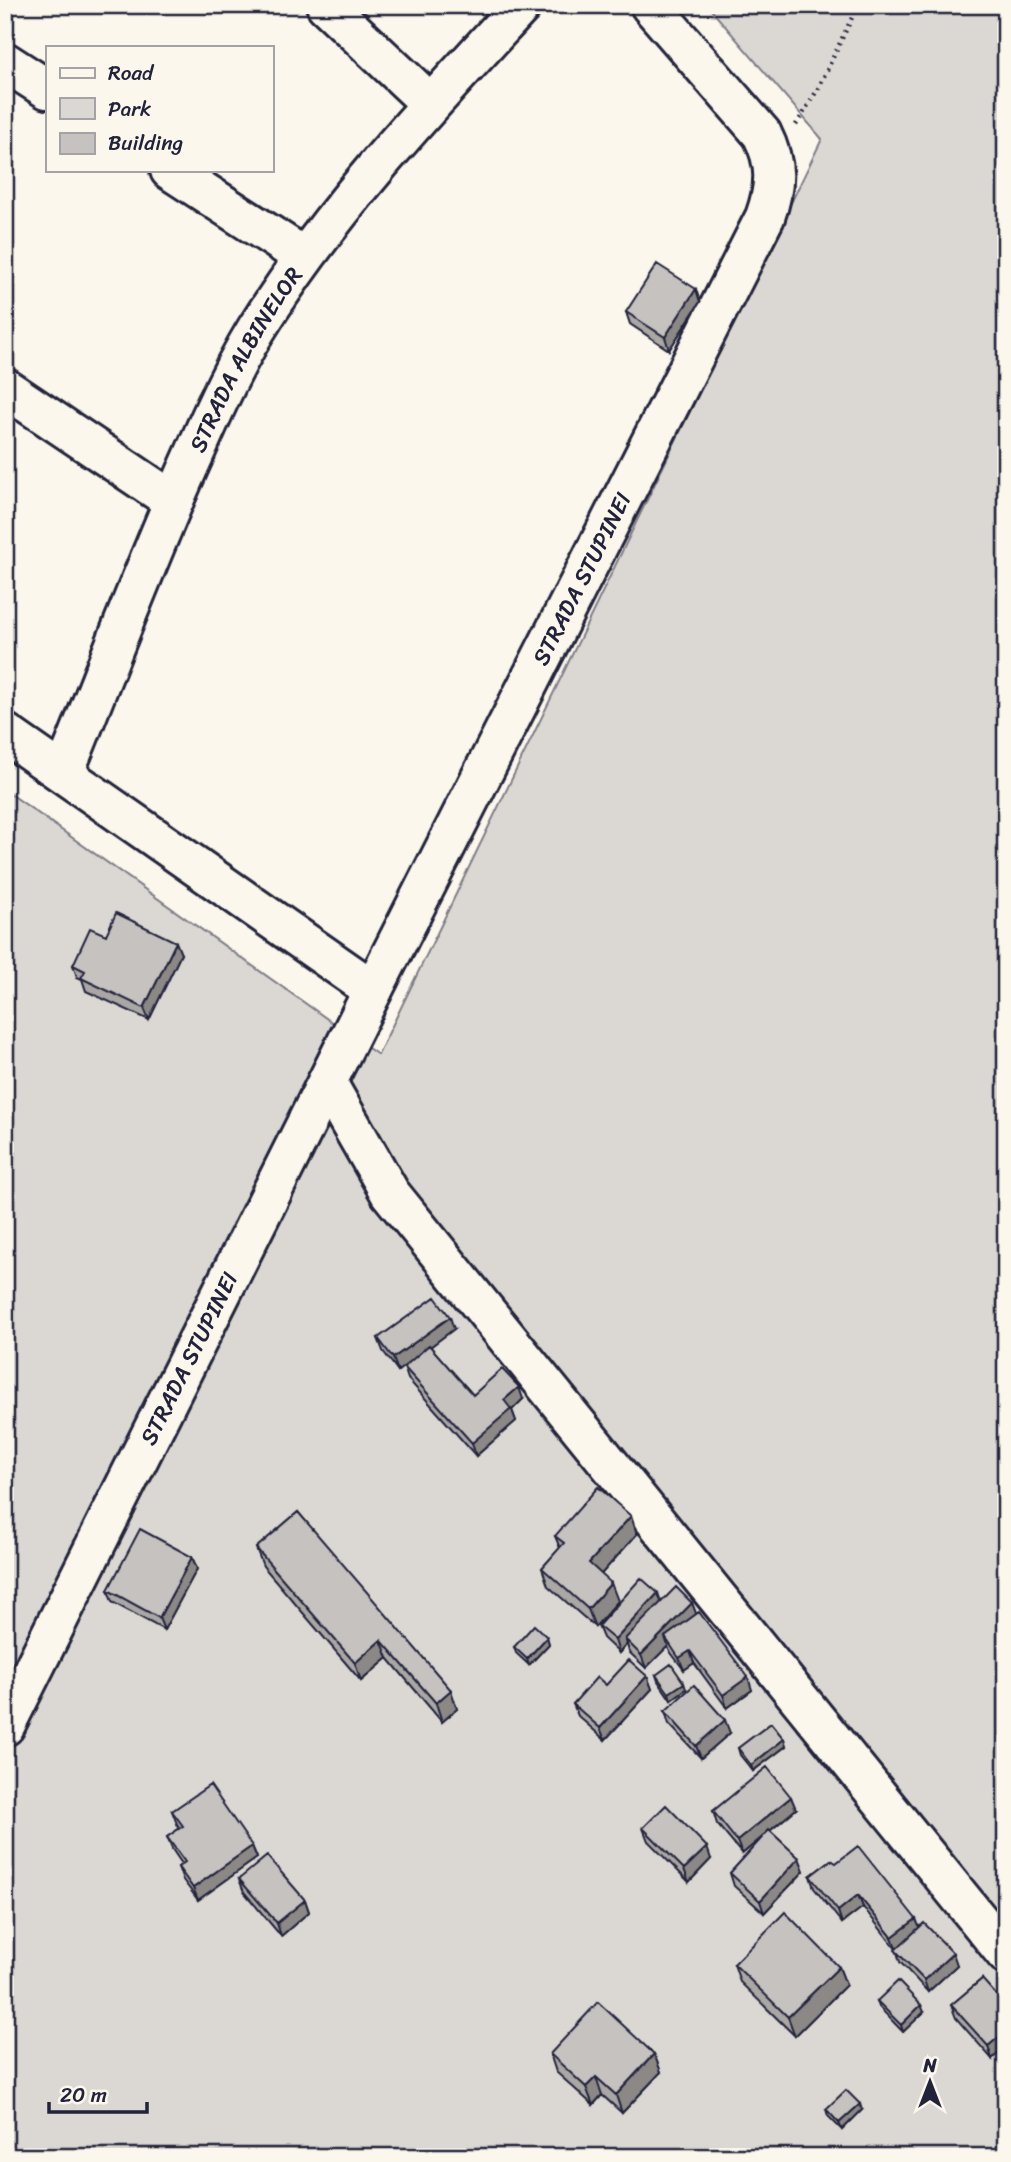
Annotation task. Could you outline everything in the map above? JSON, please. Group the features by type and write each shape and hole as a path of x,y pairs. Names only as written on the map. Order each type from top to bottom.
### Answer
{"street":[{"path":"326,5 431,104"},
{"name":"STRADA ALBINELOR","path":"64,773 173,501 234,370 264,316 304,257 431,104 522,5"},
{"path":"650,5 750,118 762,134 773,161"},
{"path":"5,62 46,88"},
{"name":"STRADA STUPINEI","path":"5,1726 373,990 765,217 776,178 773,161"},
{"path":"173,172 304,257"},
{"path":"5,388 173,501"},
{"path":"5,733 373,990"},
{"path":"327,1083 390,1193 1006,1954"}],"path":[{"path":"773,161 818,89 858,5"}],"green space":[{"path":"707,5 1006,5 1006,2157 5,2157 5,790 378,1055 822,139"}],"building":[{"path":"657,264 696,289 665,337 626,312"},
{"path":"116,913 176,942 144,1008 81,978 85,971 73,965 90,928 106,935"},
{"path":"435,1297 450,1317 393,1358 378,1338"},
{"path":"429,1345 473,1395 502,1369 519,1387 504,1400 511,1409 472,1443 404,1367"},
{"path":"598,1487 631,1516 589,1563 611,1583 588,1609 542,1568 564,1543 555,1536"},
{"path":"298,1512 451,1690 436,1703 381,1640 355,1663 256,1548"},
{"path":"140,1529 192,1557 159,1618 108,1590"},
{"path":"641,1578 658,1593 615,1640 598,1626"},
{"path":"676,1587 692,1603 641,1655 625,1639"},
{"path":"699,1612 748,1677 723,1695 690,1651 679,1658 665,1637"},
{"path":"534,1625 547,1637 527,1659 514,1647"},
{"path":"629,1660 647,1676 600,1728 573,1704 597,1677 606,1685"},
{"path":"671,1664 684,1683 669,1693 656,1675"},
{"path":"694,1685 725,1720 696,1746 665,1711"},
{"path":"771,1723 784,1739 751,1765 738,1748"},
{"path":"767,1767 791,1797 737,1841 713,1811"},
{"path":"210,1785 252,1846 193,1888 178,1867 185,1862 167,1837 183,1826 172,1811"},
{"path":"666,1805 707,1847 684,1869 643,1828"},
{"path":"769,1830 799,1858 760,1901 730,1873"},
{"path":"858,1846 916,1919 892,1937 858,1895 838,1911 810,1876 831,1860 836,1863"},
{"path":"267,1856 305,1900 277,1923 239,1879"},
{"path":"785,1912 839,1967 788,2017 734,1964"},
{"path":"924,1923 953,1953 924,1980 895,1950"},
{"path":"982,1979 1006,2006 1006,2031 988,2046 951,2005"},
{"path":"898,1981 921,2005 901,2025 877,2001"},
{"path":"598,2002 654,2054 616,2095 596,2077 586,2087 550,2054"},
{"path":"846,2090 860,2104 839,2123 826,2109"}]}
